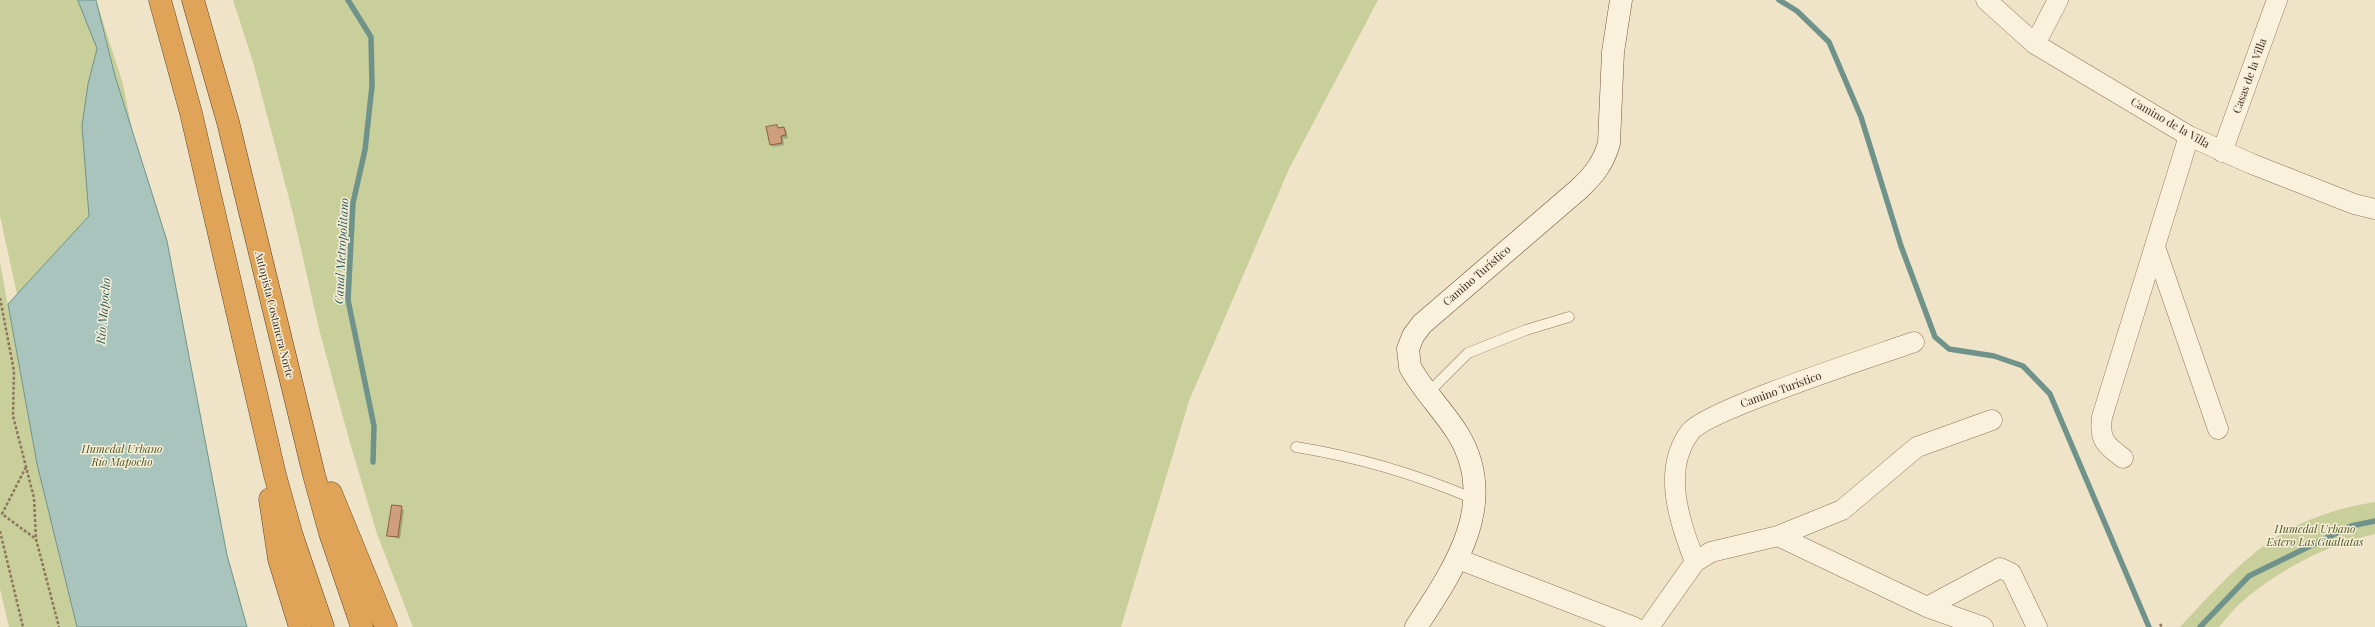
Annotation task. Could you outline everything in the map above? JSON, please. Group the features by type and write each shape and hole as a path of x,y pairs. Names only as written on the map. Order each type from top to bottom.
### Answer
{"highway":[{"path":"160,0 191,113 260,412 292,536 323,627"},
{"name":"Autopista Costanera Norte","path":"193,0 228,122 297,406 330,533 362,627"},
{"path":"297,406 386,627"},
{"path":"260,412 275,535 280,559 300,627"}],"main road":[{"name":"Camino Turístico","path":"1416,627 1458,559 1467,534 1475,499 1473,473 1468,453 1457,433 1413,373 1408,361 1408,349 1417,330 1440,307 1584,184 1599,168 1606,156 1610,135 1613,52 1621,0"}],"street":[{"name":"Camino de la Villa","path":"1986,0 2035,44 2189,136 2222,152 2354,204 2375,209"},
{"path":"2035,44 2058,0"},
{"name":"Casas de la Villa","path":"2222,152 2278,0"},
{"path":"2123,458 2108,447 2100,432 2102,417 2189,136"},
{"path":"2155,248 2218,429"},
{"name":"Camino Turístico","path":"1695,562 1681,525 1674,483 1678,458 1690,431 1713,416 1757,398 1914,342"},
{"path":"1649,627 1695,562 1711,552 1778,536 1842,510 1917,447 1992,420"},
{"path":"1778,536 1927,607 1983,627"},
{"path":"1458,559 1634,627"},
{"path":"1927,607 2000,568 2011,573 2037,627"}],"lane":[{"path":"1428,393 1468,352 1526,330 1569,317"},
{"path":"1296,447 1381,465 1419,477 1475,499"}],"path":[{"path":"0,298 14,371 13,416 34,498 36,539 58,627"},
{"path":"26,467 2,514 36,539"},
{"path":"0,530 22,627"}],"green space":[{"path":"0,0 96,0 123,84 169,318 20,308 0,216"},
{"path":"233,0 1378,0 1289,169 1189,401 1121,627 413,627 377,534 350,443 320,333 292,210 253,62"},
{"path":"0,262 37,464 77,627 9,627 0,589"},
{"name":"Humedal Urbano Estero Las Gualtatas","path":"2375,502 2375,534 2322,551 2289,568 2244,600 2234,609 2219,627 2180,627 2213,591 2237,568 2275,538 2298,525 2323,515 2349,507"}],"water":[{"name":"Humedal Urbano Río Mapocho","path":"78,0 96,0 115,76 167,241 227,555 247,627 77,627 37,464 8,304 89,216 82,126 88,84 97,49"}],"building":[{"path":"777,125 778,128 784,127 786,135 781,136 782,143 770,145 766,127"},
{"path":"392,505 402,506 398,537 387,536"}],"waterway":[{"name":"Canal Metropolitano","path":"348,0 371,37 372,86 365,150 353,203 348,300 374,426 373,462"},
{"path":"1779,0 1797,11 1829,42 1861,117 1901,246 1935,337 1949,349 1994,356 2023,366 2050,394 2149,627"},
{"path":"2200,627 2249,576 2351,526 2375,521"}],"water label":[{"name":"Río Mapocho","path":"104,311"}]}
